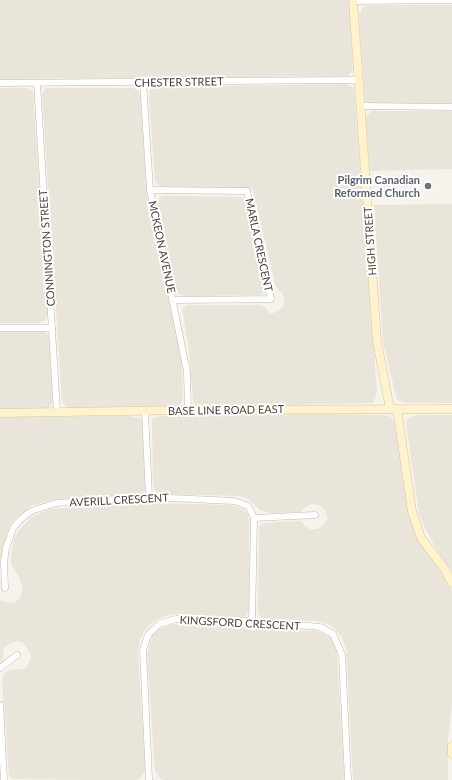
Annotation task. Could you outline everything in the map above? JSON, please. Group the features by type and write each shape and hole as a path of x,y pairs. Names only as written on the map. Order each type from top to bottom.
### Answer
{"street":[{"path":"353,0 452,0"},
{"name":"HIGH STREET","path":"353,0 378,341 393,409 412,511 422,538 444,568 452,583"},
{"name":"CHESTER STREET","path":"0,83 358,80"},
{"name":"MCKEON AVENUE","path":"143,82 150,190 187,372 188,410"},
{"name":"CONNINGTON STREET","path":"36,83 58,412"},
{"path":"361,106 452,107"},
{"name":"MARLA CRESCENT","path":"150,190 247,191 270,299 173,300"},
{"path":"0,328 52,328"},
{"name":"BASE LINE ROAD EAST","path":"0,414 188,410 452,408"},
{"path":"145,412 149,497"},
{"name":"AVERILL CRESCENT","path":"5,588 4,562 6,548 13,528 27,514 56,503 149,497 234,501 248,506 254,518"},
{"path":"252,621 254,518 315,516"},
{"name":"KINGSFORD CRESCENT","path":"149,780 143,650 148,635 159,624 176,619 252,621 320,627 333,634 342,655 348,780"},
{"path":"0,668 17,655"},
{"path":"0,705 4,780"},
{"path":"452,746 452,754"}],"shaded area":[{"path":"0,0 349,0 353,69 350,74 346,76 0,79"},
{"path":"369,5 452,5 452,103 369,104 365,100 359,16 363,7"},
{"path":"346,84 354,88 377,391 375,399 372,403 201,407 196,405 193,400 189,349 182,309 187,305 260,305 265,307 269,313 274,313 281,309 284,304 284,297 276,287 254,194 251,188 163,187 155,181 149,96 150,89 154,87"},
{"path":"0,88 25,88 30,89 33,92 48,314 46,319 39,323 0,323"},
{"path":"133,88 137,90 140,95 148,207 181,355 183,399 178,407 70,408 66,407 62,401 42,95 45,89"},
{"path":"372,111 452,111 452,169 370,171 366,119 367,115"},
{"path":"163,196 243,198 246,201 265,287 263,293 260,295 184,296 179,294 176,290 157,205 159,199"},
{"path":"452,204 452,403 404,403 397,400 383,342 374,205"},
{"path":"0,332 45,332 49,336 53,400 52,404 48,408 0,409"},
{"path":"314,414 383,415 391,417 395,423 411,516 438,566 448,580 452,591 452,706 448,739 448,780 353,780 346,648 342,638 330,625 318,621 269,619 261,617 258,613 259,527 263,523 300,521 309,529 317,529 324,524 328,518 325,510 319,505 311,504 304,508 301,512 269,513 260,510 248,499 240,496 163,494 156,492 153,486 153,418 161,416"},
{"path":"416,415 452,415 452,572 437,550 419,514 406,423 409,418"},
{"path":"130,416 139,418 142,422 146,485 145,491 141,494 54,500 32,505 16,518 10,526 2,548 0,567 0,417"},
{"path":"148,503 229,505 243,509 249,520 249,611 246,616 242,618 180,614 168,615 150,624 144,632 140,640 138,651 145,762 145,771 140,778 136,780 95,780 11,778 9,775 2,677 9,670 27,667 31,653 23,643 18,641 11,643 5,647 3,651 3,660 0,663 0,600 8,603 15,602 19,599 22,593 20,579 11,564 14,539 19,530 31,517 50,509"},
{"path":"172,624 316,631 331,638 335,645 337,655 344,768 343,780 163,780 159,777 155,772 147,654 153,634 159,629"}],"place":[{"name":"Pilgrim Canadian Reformed Church","path":"428,186"}]}
